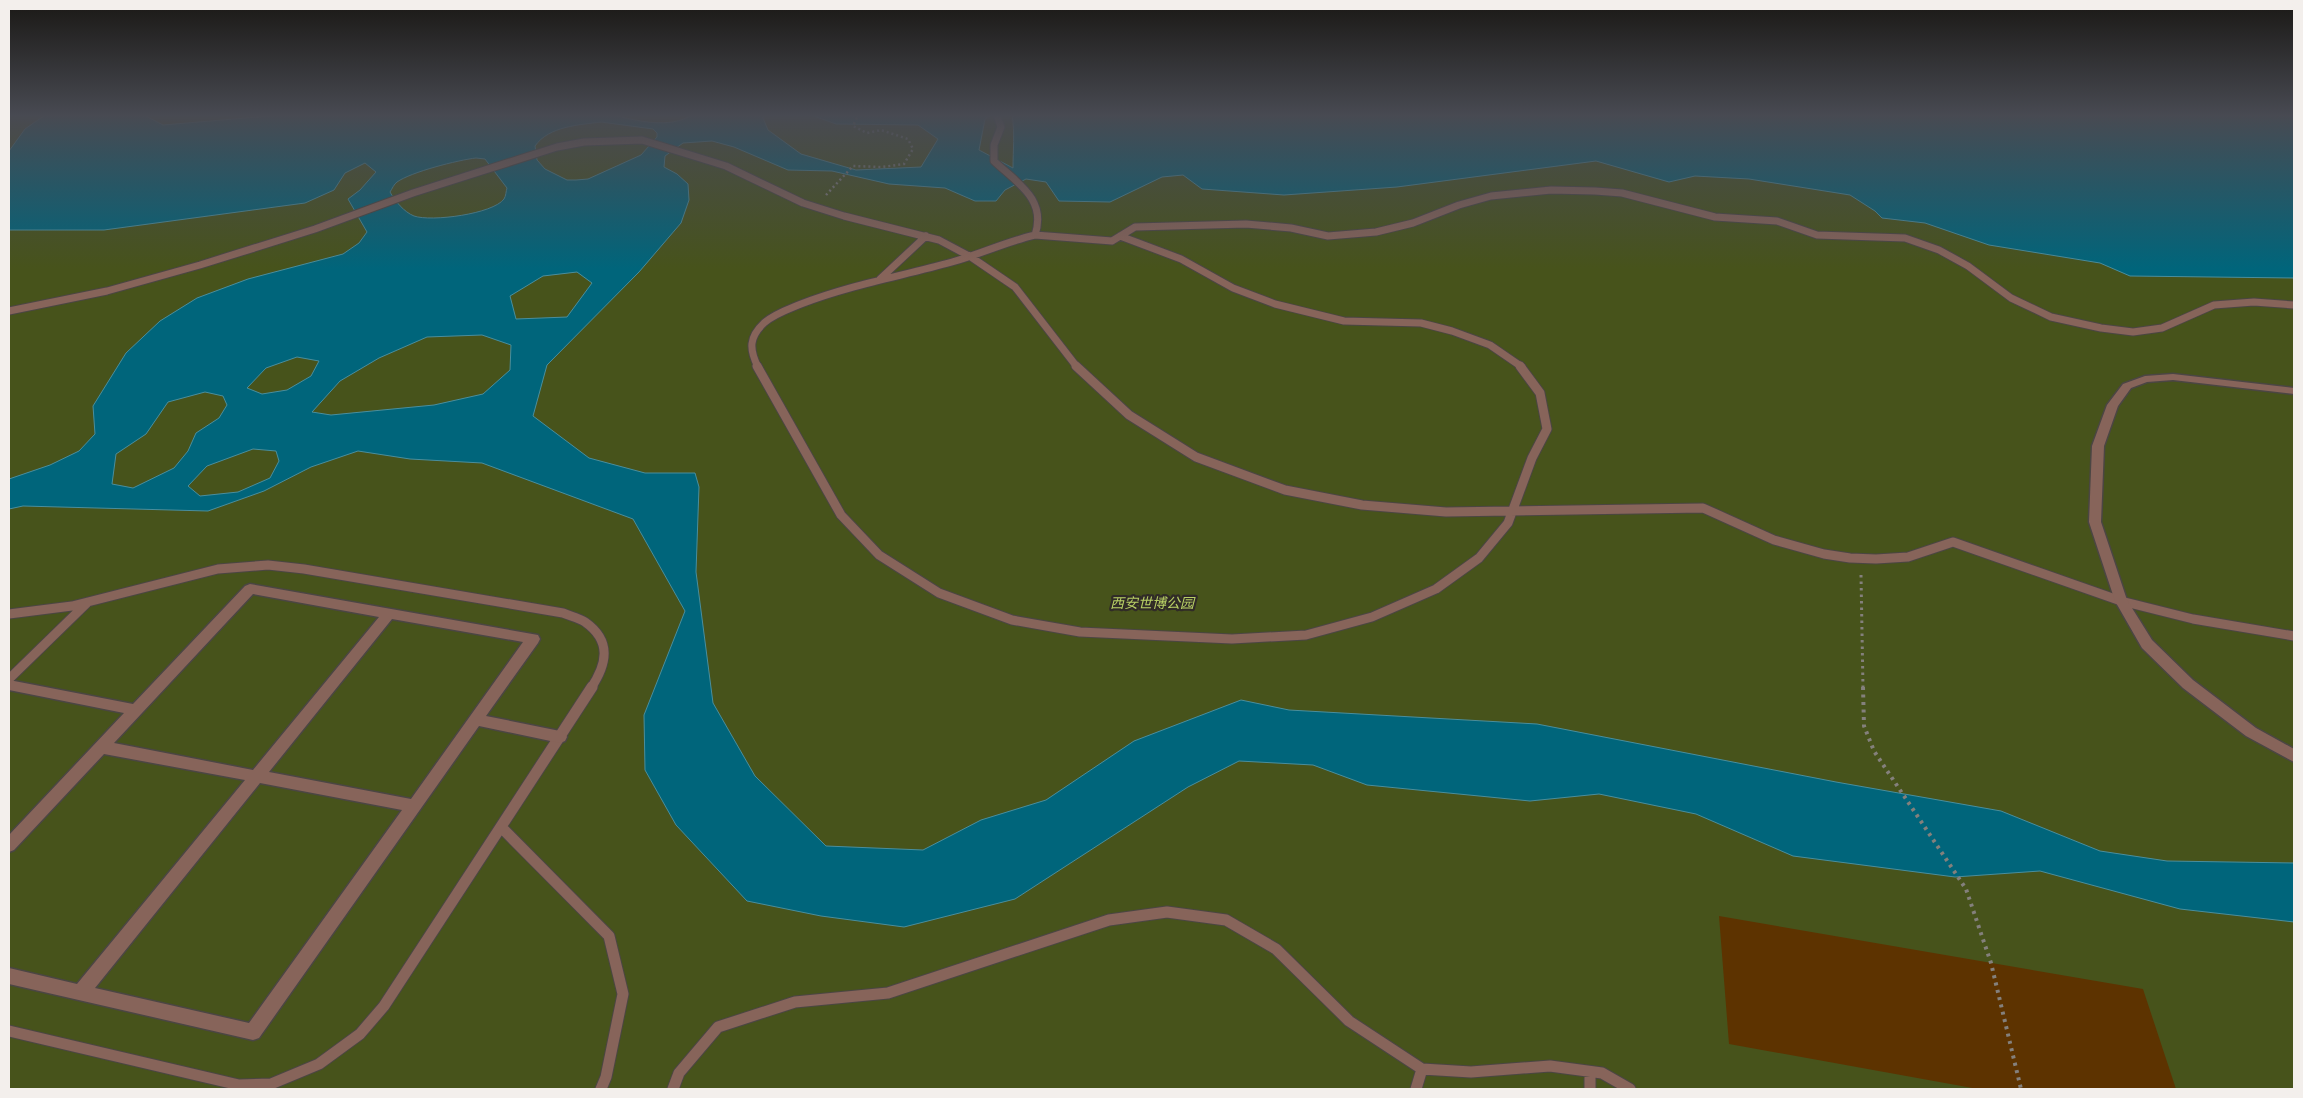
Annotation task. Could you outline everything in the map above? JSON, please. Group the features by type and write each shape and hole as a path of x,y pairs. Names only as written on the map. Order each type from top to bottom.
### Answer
{"street":[{"path":"2294,391 2173,378 2145,379 2127,386 2113,406 2098,446 2095,522 2121,601 2147,644 2188,684 2251,732 2294,756"},
{"path":"9,845 250,589 533,639 253,1032 9,976"},
{"path":"80,993 389,614"},
{"path":"9,685 136,710"},
{"path":"475,720 560,737"},
{"path":"101,747 414,806"}],"lane":[{"path":"9,311 107,291 200,265 338,221 413,192 496,166"},
{"path":"727,166 810,205 844,216 940,240 971,257 1015,287 1076,366 1129,415 1196,457 1286,490 1362,504 1446,512 1703,508 1778,543 1817,553 1860,560 1903,558 1928,552 1953,542 2121,601 2193,619 2294,636"},
{"path":"999,166 1027,192 1035,204 1041,217 1035,235"},
{"path":"1120,236 1181,259 1233,288 1275,304 1344,321 1421,323 1452,331 1490,345 1524,368 1540,393 1547,428 1532,458 1508,523 1479,558 1436,589 1372,617 1306,635 1232,639 1080,632 1012,620 939,593 878,555 841,515 760,372 750,348 753,336 764,322 783,310 880,279 971,257 1000,244 1035,235 1112,241 1120,236 1135,227 1246,224 1291,228 1328,236 1376,232 1413,223 1459,204 1491,196 1551,190 1595,191 1622,193 1715,217 1776,221 1817,235 1905,238 1939,250 1960,262 2011,298 2051,317 2101,328 2133,332 2162,328 2214,305 2254,302 2294,305"},
{"path":"880,279 926,236"},
{"path":"9,614 72,606 218,569 268,565 304,569 563,613 585,622 600,638 606,657 601,673 384,1006 360,1034 320,1064 271,1084 240,1085 9,1031"},
{"path":"9,679 88,602"},
{"path":"500,827 609,936 623,994 606,1076 601,1089"},
{"path":"673,1089 679,1074 718,1028 796,1002 888,993 1109,920 1167,912 1226,920 1276,948 1349,1021 1422,1069 1471,1072 1550,1066 1602,1073 1630,1089"},
{"path":"1416,1089 1422,1069"},
{"path":"1590,1072 1590,1089"}],"path":[{"path":"810,205 824,198 853,166"},
{"path":"860,166 888,166"},
{"path":"1860,560 1864,726 1874,751 1966,889 1991,963 2021,1089"}],"green space":[{"name":"西安世博公园","path":"9,166 2294,166 2294,1089 9,1089"}],"water":[{"path":"9,166 359,166 345,173 334,190 305,203 104,230 9,230"},
{"path":"369,166 438,166 404,178 396,183 390,192 407,212 422,218 475,213 498,204 504,199 507,188 490,166 543,166 567,180 576,180 588,179 616,166 664,166 688,184 689,200 681,223 639,272 547,365 533,416 589,458 645,473 695,473 699,487 696,572 713,703 755,776 826,846 923,850 981,820 1046,800 1134,741 1241,700 1289,710 1537,724 1836,782 2001,811 2100,851 2167,861 2294,863 2294,922 2180,909 2040,871 1955,877 1793,856 1696,814 1599,794 1530,801 1367,785 1313,765 1239,761 1188,787 1015,899 904,927 821,916 747,901 676,825 645,770 644,715 685,611 633,519 482,463 410,459 358,451 311,467 264,491 208,511 23,506 9,509 9,479 50,465 79,451 95,434 93,406 126,353 160,321 197,298 248,279 343,254 359,243 367,232 348,199 360,190 376,172","holes":["577,272 592,283 567,317 516,319 510,296 543,276","482,335 511,345 510,370 483,394 434,405 331,415 312,412 340,381 379,358 427,337","297,357 319,361 311,376 287,390 262,394 247,388 266,368","205,392 223,396 227,405 219,418 196,433 188,451 174,468 133,488 112,484 116,454 146,434 168,402","253,449 276,451 279,461 270,478 238,492 200,496 188,486 207,466"]},
{"path":"779,166 843,166 856,170 921,166 1010,166 1013,168 1013,166 1556,166 1397,187 1284,195 1202,189 1183,175 1162,177 1110,202 1059,201 1046,182 1026,179 1005,190 996,201 975,201 945,188 889,184 832,171 788,170"},
{"path":"1614,166 2294,166 2294,278 2130,276 2100,263 1989,245 1925,223 1882,218 1875,211 1850,195 1749,179 1695,176 1669,182"}],"building":[{"path":"1719,916 2143,989 2176,1089 1978,1089 1729,1044"}]}
